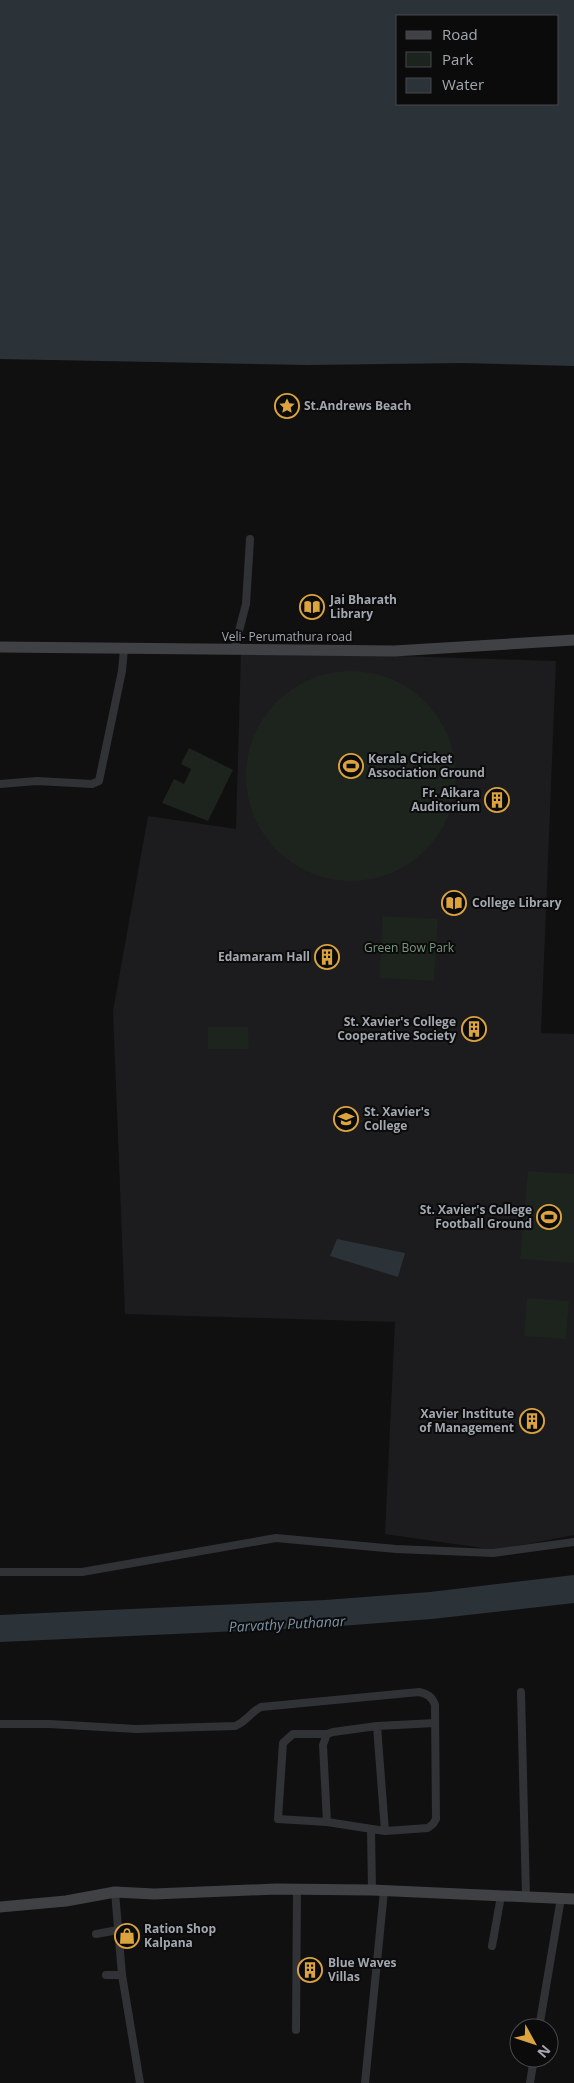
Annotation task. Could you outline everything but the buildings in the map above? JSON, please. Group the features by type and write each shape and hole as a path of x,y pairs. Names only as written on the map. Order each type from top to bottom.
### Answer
{"street":[{"path":"234,650 246,604 250,539"},
{"name":"Veli- Perumathura road","path":"0,646 394,651 574,640"},
{"path":"0,784 37,781 92,784 98,781 122,671 124,649"},
{"path":"0,1572 82,1572 276,1538 396,1549 493,1553 574,1542"},
{"path":"0,1724 50,1724 136,1729 235,1726 243,1723 253,1711 261,1707 419,1692 426,1693 433,1698 435,1705 436,1818 428,1828 385,1831 327,1822 278,1819 283,1742 293,1734 327,1734 377,1726 435,1723"},
{"path":"521,1692 526,1897"},
{"path":"377,1726 385,1831"},
{"path":"327,1734 322,1745 327,1822"},
{"path":"372,1829 372,1890"},
{"path":"296,2030 298,1888"},
{"path":"0,1908 66,1901 115,1892 154,1894 298,1888 574,1899"},
{"path":"365,2083 384,1891"},
{"path":"115,1892 122,1975 140,2083"},
{"path":"492,1946 501,1896"},
{"path":"541,2018 561,1898"},
{"path":"96,1934 118,1930"},
{"path":"106,1975 122,1975"},
{"path":"530,2083 532,2068"}],"shaded area":[{"name":"St. Xavier's College","path":"241,651 556,661 541,1033 574,1034 574,1535 497,1550 385,1534 395,1322 125,1314 113,1011 148,816 236,829"}],"green space":[{"name":"Kerala Cricket Association Ground","path":"341,671 361,671 382,675 401,683 426,701 439,717 452,745 456,776 452,807 439,835 426,851 410,864 382,877 361,881 341,881 320,877 301,869 284,858 269,843 258,826 250,807 246,786 246,766 250,745 258,726 269,709 284,694 301,683 320,675"},
{"path":"189,748 233,770 208,821 162,803 174,779 184,784 191,769 181,764"},
{"name":"Green Bow Park","path":"383,916 438,919 434,981 379,978"},
{"path":"208,1027 248,1027 249,1049 208,1049"},
{"name":"St. Xavier's College Football Ground","path":"528,1171 574,1174 574,1263 520,1259"},
{"path":"527,1298 569,1301 566,1339 524,1336"}],"water":[{"path":"0,0 574,0 574,366 462,363 308,365 0,359"},
{"path":"337,1239 405,1253 398,1277 330,1256"},
{"name":"Parvathy Puthanar","path":"574,1575 574,1603 432,1619 327,1627 0,1642 0,1615 325,1600 430,1592"}],"place":[{"name":"St.Andrews Beach","path":"287,406"},
{"name":"Jai Bharath Library","path":"312,607"},
{"name":"Kerala Cricket Association Ground","path":"351,766"},
{"name":"Fr. Aikara Auditorium","path":"497,800"},
{"name":"College Library","path":"454,903"},
{"name":"Edamaram Hall","path":"327,957"},
{"name":"St. Xavier's College Cooperative Society","path":"474,1029"},
{"name":"St. Xavier's College","path":"346,1119"},
{"name":"St. Xavier's College Football Ground","path":"549,1217"},
{"name":"Xavier Institute of Management","path":"532,1421"},
{"name":"Ration Shop Kalpana","path":"127,1936"},
{"name":"Blue Waves Villas","path":"310,1970"}]}
